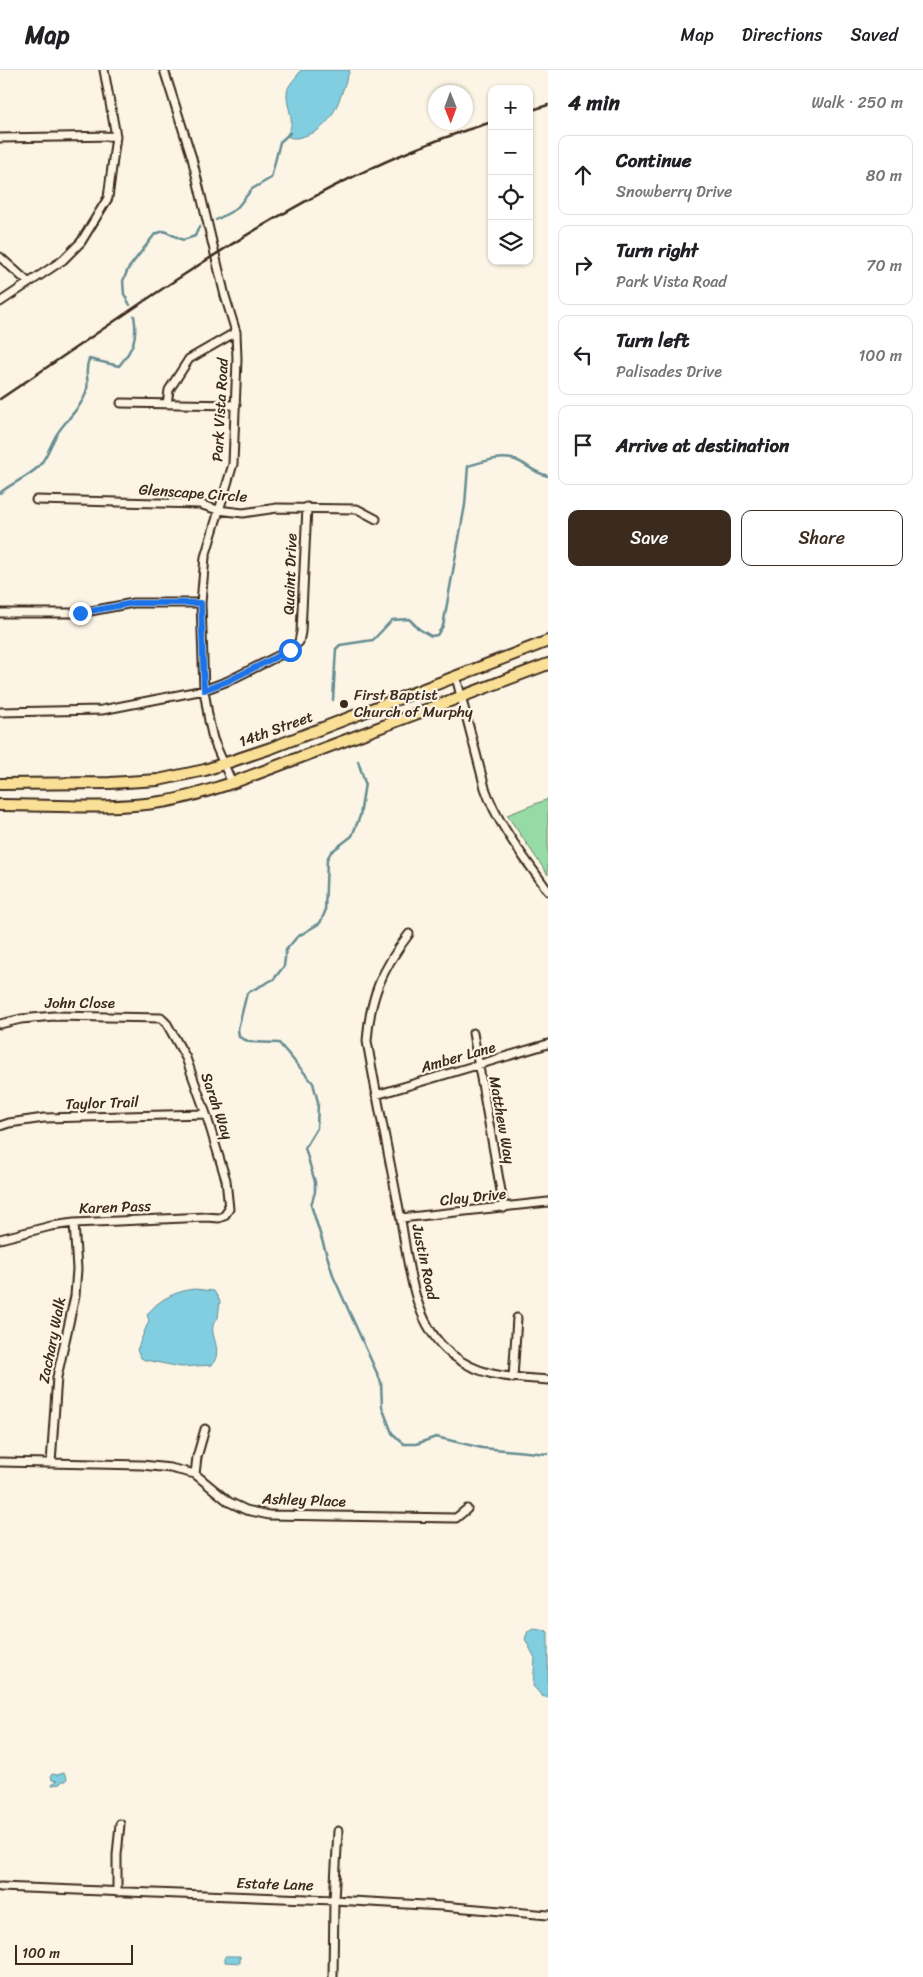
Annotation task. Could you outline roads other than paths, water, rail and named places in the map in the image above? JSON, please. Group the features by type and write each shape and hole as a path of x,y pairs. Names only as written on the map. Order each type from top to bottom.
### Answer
{"main road":[{"name":"14th Street","path":"0,784 110,783 158,780 223,764 271,748 548,641"},
{"path":"0,805 136,805 178,798 232,783 548,664"}],"street":[{"path":"0,302 63,260 81,242 108,198 116,136 104,70"},
{"name":"Park Vista Road","path":"164,70 192,158 225,296 236,332 236,405 233,464 205,557 201,603 204,690 213,739 232,783"},
{"path":"0,138 116,136"},
{"path":"0,257 28,282"},
{"path":"168,404 169,390 189,359 236,332"},
{"path":"121,403 236,405"},
{"name":"Glenscape Circle","path":"36,500 199,504 218,510 243,513 277,508 357,509 376,518"},
{"name":"Quaint Drive","path":"204,690 228,681 290,650 299,642 302,632 307,507"},
{"path":"0,613 80,613 133,603 201,603"},
{"path":"456,677 485,788 492,805 508,834 548,891"},
{"path":"0,712 102,710 204,690"},
{"name":"Justin Road","path":"408,934 393,955 373,996 368,1016 367,1041 376,1095 402,1218 406,1256 415,1293 435,1338 450,1353 479,1371 494,1376 548,1380"},
{"name":"John Close","path":"0,1024 21,1019 54,1016 162,1018"},
{"name":"Sarah Way","path":"162,1018 186,1058 206,1114 226,1180 228,1209"},
{"name":"Matthew Way","path":"473,1034 504,1208"},
{"name":"Amber Lane","path":"376,1095 548,1044"},
{"name":"Taylor Trail","path":"0,1126 44,1118 206,1114"},
{"name":"Clay Drive","path":"402,1218 548,1202"},
{"name":"Karen Pass","path":"0,1239 74,1222 219,1218 224,1216 228,1209"},
{"name":"Zachary Walk","path":"51,1463 57,1377 75,1296 77,1269 74,1222"},
{"path":"513,1378 518,1318"},
{"path":"195,1474 197,1457 205,1429"},
{"name":"Ashley Place","path":"0,1462 142,1465 170,1468 195,1474 229,1502 246,1510 269,1515 456,1518 467,1509"},
{"path":"117,1892 117,1855 120,1824"},
{"path":"333,1977 334,1900 338,1831"},
{"name":"Estate Lane","path":"0,1887 334,1900 442,1906 548,1915"}],"water":[{"path":"301,70 350,70 330,119 314,132 293,138 287,134 290,129 291,119 287,90"},
{"path":"194,1289 214,1291 220,1301 218,1318 213,1328 217,1352 212,1365 181,1367 141,1358 137,1350 149,1320 147,1315 156,1305 168,1297"},
{"path":"533,1628 548,1632 548,1698 542,1696 533,1686 535,1658 525,1639 528,1631"},
{"path":"64,1773 67,1778 66,1781 52,1785 57,1781 52,1780 51,1775"},
{"path":"225,1956 240,1956 240,1963 225,1962"}],"waterway":[{"path":"216,220 236,209 252,189 271,178 280,142 290,133"},
{"path":"130,305 124,294 123,281 128,269 155,234 164,231 183,240 195,236 199,227"},
{"path":"0,493 34,471 44,460 57,434 82,402 87,389 89,359 119,366 124,360 131,349 135,337 134,316"},
{"path":"333,700 336,649 340,645 373,640 392,620 409,619 419,629 431,636 437,635 443,626 465,505 468,466 504,458 516,460 538,473 548,476"},
{"path":"358,761 365,783 360,816 352,836 331,852 327,859 325,912 320,923 297,937 286,950 284,966 274,979 247,993 238,1029 239,1037 250,1042 279,1043 313,1083 318,1102 317,1128 305,1148 315,1182 315,1192 311,1205 334,1278 381,1382 382,1407 392,1433 404,1444 416,1444 436,1437 482,1448 548,1454"}],"railway":[{"path":"533,110 548,105"},
{"path":"0,399 176,280 297,206 360,173 425,145 488,123"}],"place":[{"name":"First Baptist Church of Murphy","path":"344,704"}]}
